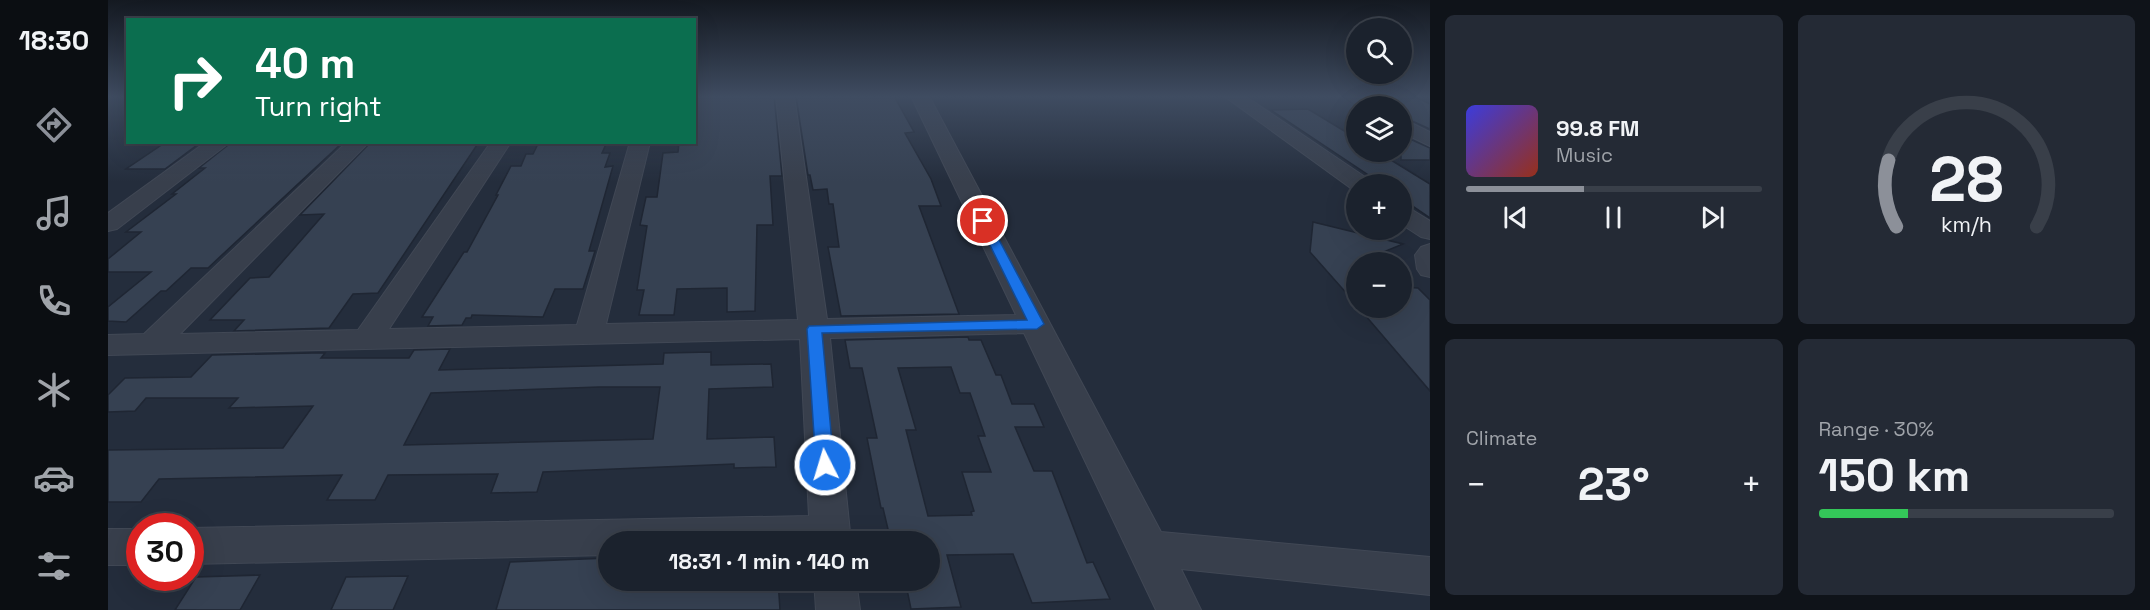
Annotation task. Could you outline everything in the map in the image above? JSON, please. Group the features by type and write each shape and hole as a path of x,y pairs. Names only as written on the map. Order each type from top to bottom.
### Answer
{"street":[{"path":"789,124 814,329 831,531"},
{"path":"935,124 1179,610"},
{"path":"1274,124 1346,174"},
{"path":"1412,130 1430,140"},
{"path":"108,224 217,144"},
{"path":"151,345 356,144"},
{"path":"367,339 500,144"},
{"path":"589,334 639,144"},
{"path":"1412,220 1430,232"},
{"path":"1430,252 1428,255 1430,268"},
{"path":"108,345 1037,324"},
{"path":"204,546 598,540"},
{"path":"108,547 126,547"},
{"path":"1146,548 1430,576"},
{"path":"836,591 838,610"}],"building":[{"path":"696,124 777,124 782,176 770,176 773,225 757,225 755,311 727,312 727,288 677,289 674,315 639,315 644,290 637,290 647,226 640,225 646,197 657,197 663,153 678,152 679,144 696,144"},
{"path":"800,124 910,124 914,132 905,133 931,179 941,206 919,206 959,314 841,316 828,247 839,247 833,204 829,204 827,189 813,190 810,175 808,175"},
{"path":"1293,124 1334,124 1346,132 1346,160"},
{"path":"1420,124 1430,124 1430,129"},
{"path":"1412,140 1430,148 1430,160 1412,160"},
{"path":"163,144 198,144 165,169 126,169"},
{"path":"229,144 341,144 208,268 191,268 126,322 108,321 108,307 151,272 108,272 108,259 141,232 126,232 176,194 172,194 205,168 199,168"},
{"path":"369,144 478,144 378,293 353,294 329,328 234,331 244,320 210,320 250,278 269,277 324,214 300,215"},
{"path":"538,144 606,144 602,153 610,153 605,167 613,166 589,251 595,251 583,289 555,289 543,317 472,315 471,318 466,318 462,325 428,326 433,317 422,317 464,252 467,252 511,166 521,166 526,154 533,154"},
{"path":"1349,162 1394,162 1430,184 1430,218 1412,206 1412,174 1367,174"},
{"path":"1313,222 1346,230 1346,240 1387,240 1403,244 1383,252 1346,252 1346,293 1310,252"},
{"path":"1412,288 1418,288 1430,300 1430,391 1368,318 1412,318"},
{"path":"968,337 969,340 981,340 996,375 1001,375 1012,404 1034,404 1044,427 1015,427 1034,471 1052,471 1087,563 1093,562 1110,599 1032,603 1013,554 947,555 961,607 911,609 907,591 940,591 940,531 888,531 883,508 881,508 867,438 877,438 862,368 850,368 845,340","holes":["951,367 960,393 970,393 985,436 978,436 991,472 962,472 974,511 971,512 972,515 928,516 906,430 916,430 898,368"]},
{"path":"450,349 439,370 663,364 664,353 711,352 711,365 771,364 773,387 709,389 707,439 774,437 776,467 734,468 734,464 543,472 537,492 491,493 498,474 388,475 375,500 327,500 342,475 159,479 141,502 108,502 108,450 283,448 313,406 229,408 238,398 146,398 135,411 108,412 108,395 125,378 191,377 212,355 325,353 321,358 409,358 414,350","holes":["660,387 653,439 404,445 431,393"]},
{"path":"598,558 598,591 779,591 780,610 496,610 510,562"},
{"path":"260,575 240,610 175,610 187,591 204,591 204,577"},
{"path":"408,576 393,610 331,610 346,577"}],"route":[{"path":"825,465 814,329 1037,324 983,221"}]}
